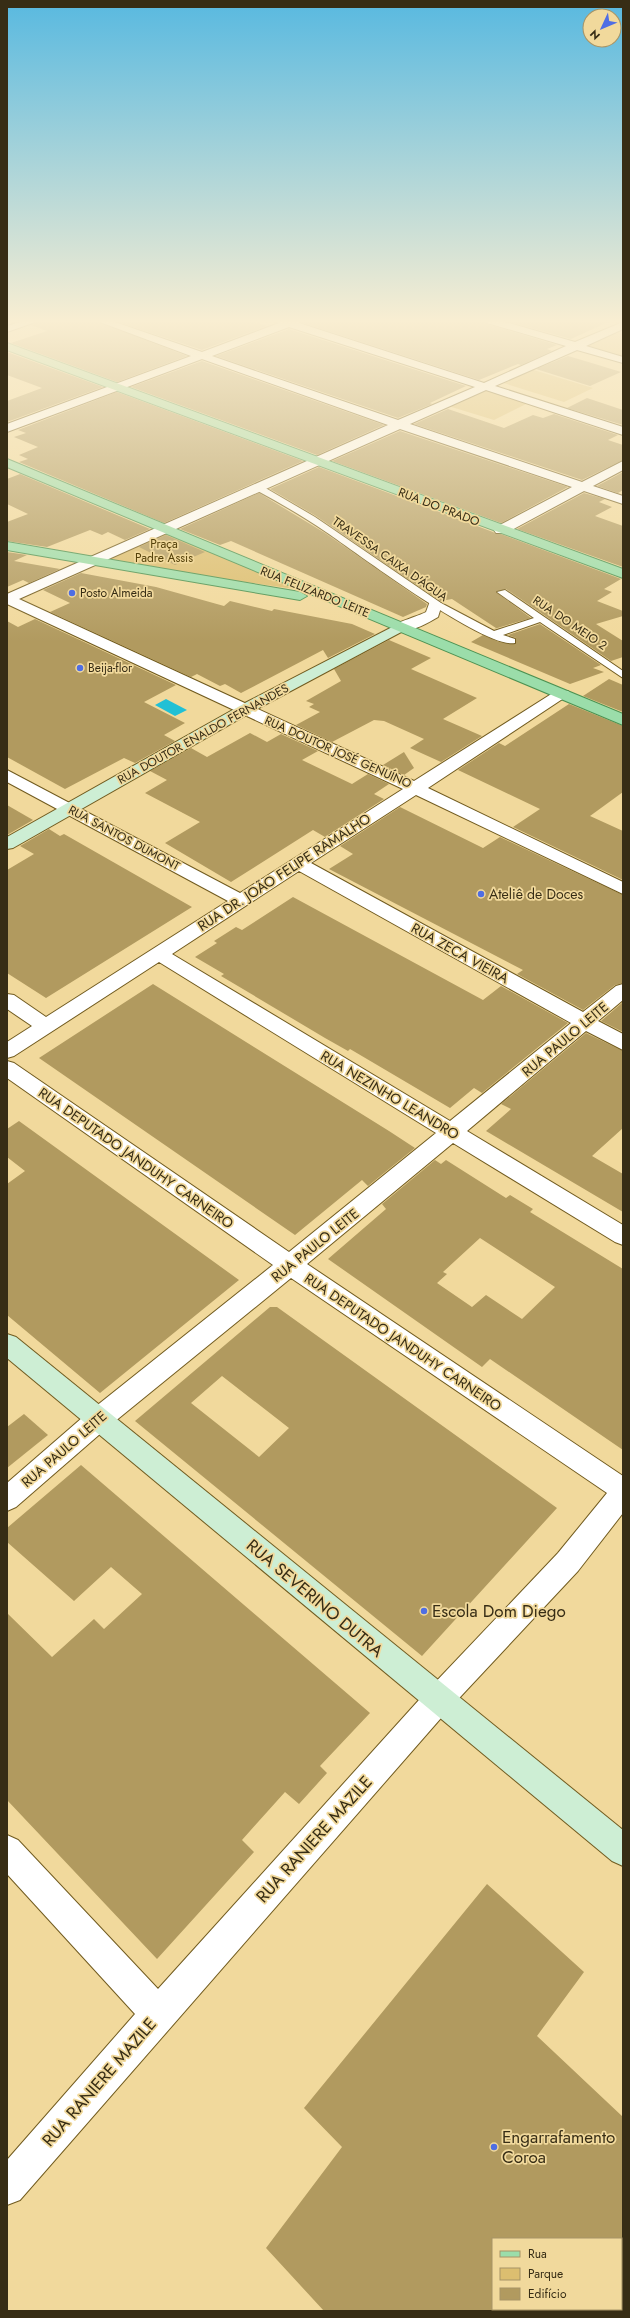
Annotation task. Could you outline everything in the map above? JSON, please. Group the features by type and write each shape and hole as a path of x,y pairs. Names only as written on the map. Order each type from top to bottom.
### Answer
{"main road":[{"name":"RUA DO PRADO","path":"223,426 623,574"},
{"name":"RUA FELIZARDO LEITE","path":"7,463 163,530 623,720"},
{"path":"7,546 339,603"},
{"name":"RUA DOUTOR ENALDO FERNANDES","path":"7,844 246,710 400,627"},
{"name":"RUA SEVERINO DUTRA","path":"7,1344 438,1700 623,1850"}],"street":[{"path":"7,599 395,426"},
{"path":"406,426 623,500"},
{"path":"608,426 623,431"},
{"path":"501,530 623,465"},
{"name":"RUA DOUTOR JOSÉ GENUÍNO","path":"7,599 415,788 623,888"},
{"path":"400,627 427,618 433,614 435,604"},
{"name":"RUA DR. JOÃO FELIPE RAMALHO","path":"7,1051 157,953 562,694"},
{"name":"RUA SANTOS DUMONT","path":"7,775 240,900"},
{"name":"RUA ZECA VIEIRA","path":"297,863 623,1043"},
{"name":"RUA NEZINHO LEANDRO","path":"157,953 623,1236"},
{"name":"RUA PAULO LEITE","path":"7,1499 99,1419 290,1265 623,990"},
{"path":"7,1000 46,1026"},
{"name":"RUA DEPUTADO JANDUHY CARNEIRO","path":"7,1068 290,1265 623,1492"},
{"name":"RUA RANIERE MAZILE","path":"7,2187 158,2014 438,1700 568,1562 623,1492"},
{"path":"7,1851 158,2014"}],"lane":[{"name":"TRAVESSA CAIXA D'ÁGUA","path":"259,488 295,508 447,613 492,635 512,642"},
{"name":"RUA DO MEIO 2","path":"502,592 623,675"},
{"path":"492,635 541,619"}],"green space":[{"name":"Praça Padre Assis","path":"163,530 309,591 94,561"}],"water":[{"path":"166,699 187,710 175,716 155,705"}],"building":[{"path":"28,426 209,426 303,461 164,523 19,462 28,459 19,455 38,447 14,437 26,433 18,430"},
{"path":"238,426 381,426 317,455"},
{"path":"421,426 499,426 504,428 508,426 591,426 618,435 608,440 623,445 623,460 582,480"},
{"path":"400,431 568,487 501,523 332,461"},
{"path":"319,467 496,534 501,534 621,579 604,589 612,592 597,601 623,611 623,616 596,624 623,641 623,657 611,661 506,589 496,592 531,618 494,629 496,628 452,599 440,601 316,516 270,489"},
{"path":"623,472 623,490 618,493 597,486"},
{"path":"20,474 150,529 125,540 108,532 102,535 90,530 47,547 7,541 7,522 28,514 7,504 7,479"},
{"path":"259,493 325,533 427,604 426,607 403,617 231,541 220,545 180,529"},
{"path":"584,493 605,499 599,502 612,507 595,516 623,526 623,567 517,529"},
{"path":"166,535 205,552 175,565 139,547"},
{"path":"7,552 27,555 14,561 60,569 29,583 23,580 7,587"},
{"path":"81,573 156,587 224,606 230,601 272,611 274,609 352,624 375,634 328,658 323,650 241,693 225,684 220,686 197,674 191,677 50,612 70,603 43,590"},
{"path":"35,619 176,685 144,702 185,723 164,735 175,741 135,763 124,758 65,789 7,757 7,621 18,627"},
{"path":"540,624 601,665 593,668 604,672 570,684 471,642 483,635 499,642 515,644 516,638 508,635"},
{"path":"389,640 431,658 411,669 477,698 443,719 482,736 441,762 410,748 424,739 384,721 374,720 332,742 296,725 320,712 309,707 314,704 306,701 341,681 334,669"},
{"path":"609,679 623,685 623,712 583,696"},
{"path":"569,704 623,726 623,792 590,816 623,831 623,880 513,827 540,809 458,770 499,743 505,746"},
{"path":"250,733 267,742 281,734 318,751 302,760 352,784 368,774 389,784 374,794 384,799 325,837 313,830 231,882 165,843 200,822 145,793 167,780 150,771 191,748 207,757"},
{"path":"404,752 414,768 404,775 383,765"},
{"path":"7,805 33,820 7,835"},
{"path":"400,807 483,848 500,837 623,895 623,983 615,985 583,1010 517,974 523,970 329,869 353,854 340,846"},
{"path":"49,829 60,836 64,834 192,907 46,998 7,973 7,870 34,854 20,846"},
{"path":"293,897 483,1000 501,986 568,1023 482,1093 474,1088 450,1108 350,1049 348,1051 325,1038 221,976 224,974 195,957 217,943 214,941 236,927 242,930"},
{"path":"153,984 415,1148 368,1186 362,1180 295,1235 39,1058"},
{"path":"623,1002 623,1032 601,1021"},
{"path":"586,1033 623,1051 623,1128 592,1156 623,1174 623,1212 486,1131 511,1109 501,1104"},
{"path":"19,1121 239,1280 100,1393 7,1315 7,1184 25,1171 7,1157 7,1129"},
{"path":"435,1160 441,1164 446,1160 506,1198 510,1195 533,1209 530,1212 623,1269 623,1450 490,1359 482,1367 328,1259 386,1209 382,1204","holes":["480,1238 555,1287 522,1319 486,1295 472,1307 437,1283 447,1274 443,1272"]},
{"path":"270,1307 277,1307 557,1508 422,1656 135,1421","holes":["222,1376 289,1428 259,1457 191,1403"]},
{"path":"24,1414 48,1435 7,1468 7,1427"},
{"path":"81,1465 370,1713 320,1766 327,1773 299,1804 285,1792 242,1840 254,1852 157,1959 7,1800 7,1613 52,1657 94,1619 104,1629 142,1594 111,1567 74,1601 7,1542 7,1528"},
{"path":"487,1884 584,1972 537,2036 623,2117 623,2239 492,2238 493,2311 324,2311 266,2248 342,2147 304,2108"}],"place":[{"name":"Posto Almeida","path":"72,593"},
{"name":"Beija-flor","path":"80,668"},
{"name":"Ateliê de Doces","path":"481,894"},
{"name":"Escola Dom Diego","path":"424,1611"},
{"name":"Engarrafamento Coroa","path":"494,2147"}]}
